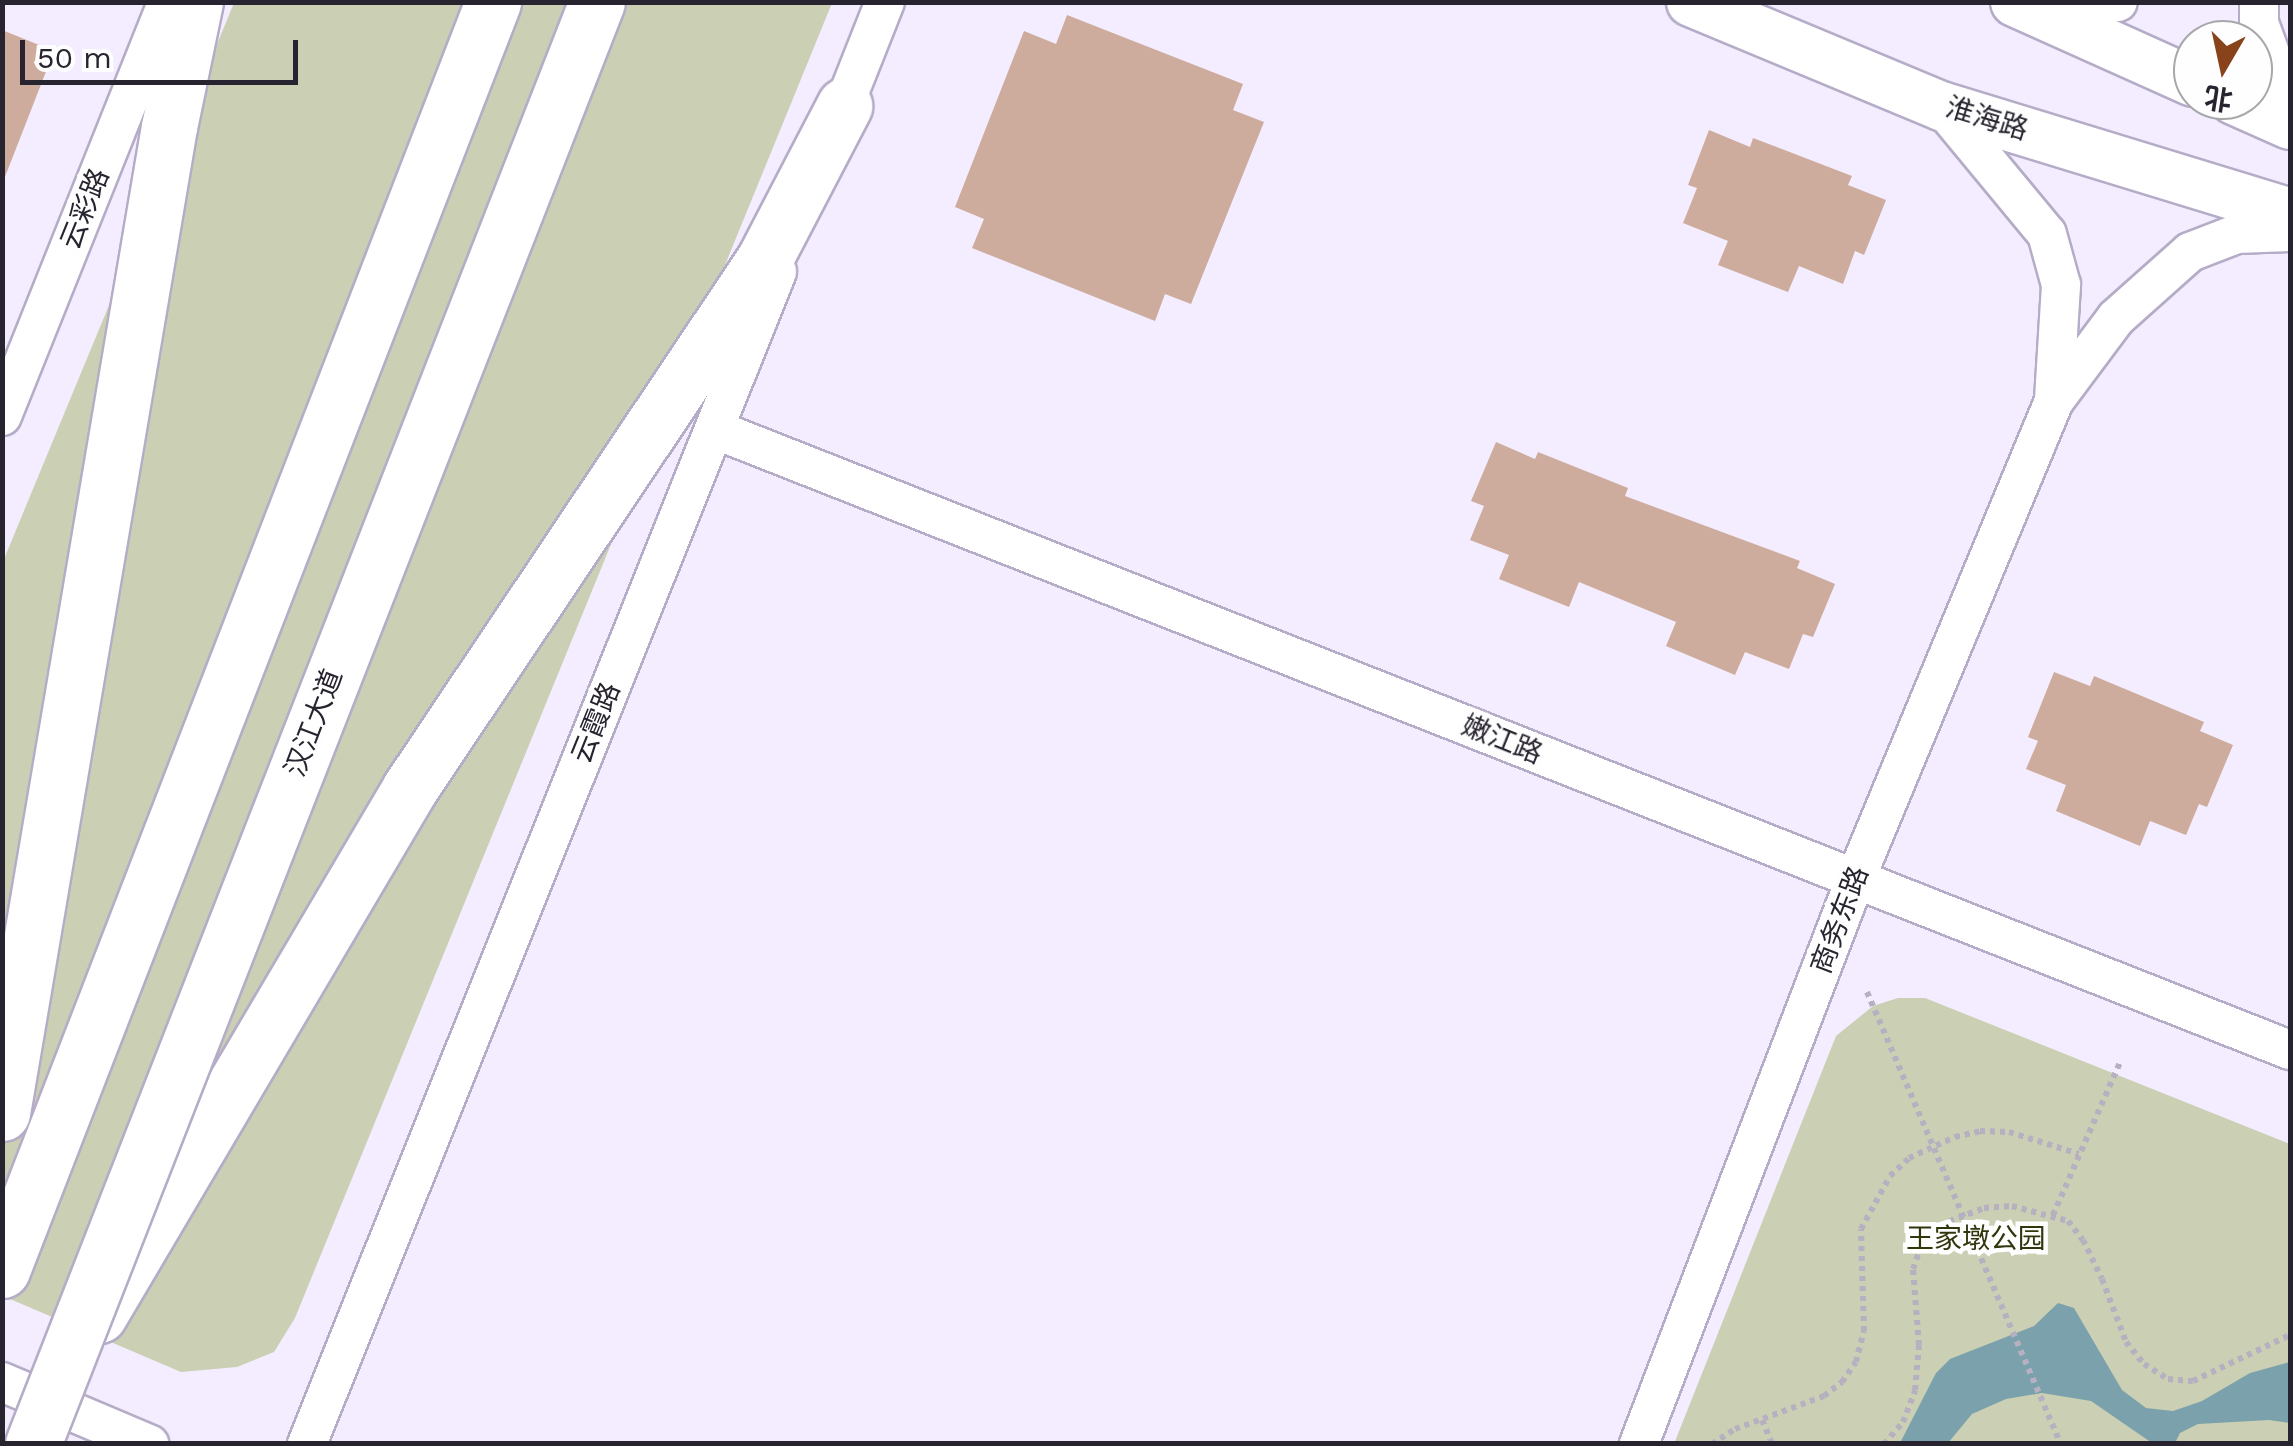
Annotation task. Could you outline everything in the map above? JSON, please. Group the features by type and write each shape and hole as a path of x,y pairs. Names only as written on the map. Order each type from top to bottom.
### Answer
{"highway":[{"path":"2,1113 168,127 195,2"},
{"path":"2,1270 493,2"},
{"name":"汉江大道","path":"34,1444 597,2"},
{"path":"57,1382 410,788 721,328 798,199 844,106"}],"main road":[{"name":"淮海路","path":"1691,2 1941,106 2290,213"},
{"path":"2015,2 2173,73"}],"street":[{"name":"云彩路","path":"2,416 168,2"},
{"name":"云霞路","path":"307,1444 885,2"},
{"path":"2035,2 2063,8 2118,2"},
{"path":"2259,2 2259,23 2278,75 2290,89"},
{"path":"1941,106 2047,234 2060,285 2054,401"},
{"path":"2054,401 2116,318 2155,278 2190,252 2237,234 2290,232"},
{"name":"商务东路","path":"1638,1444 1855,880 2054,401"},
{"name":"嫩江路","path":"714,429 2290,1050"},
{"path":"2,1382 150,1444"}],"path":[{"path":"1868,992 2061,1444"},
{"path":"2053,1215 2121,1060"},
{"path":"1712,1444 1735,1428 1824,1396 1856,1362 1864,1331 1861,1229 1890,1176 1909,1158 1980,1131 2009,1132 2079,1154"},
{"path":"1884,1444 1903,1422 1915,1390 1918,1344 1913,1268 1918,1253 1924,1237 1964,1215 2012,1206 2068,1221 2083,1240 2126,1342 2144,1364 2168,1379 2193,1381 2290,1335"},
{"path":"1762,1420 1772,1444"}],"green space":[{"path":"234,3 832,3 295,1318 274,1352 237,1367 181,1372 3,1296 2,564"},
{"name":"王家墩公园","path":"1898,998 1925,998 2290,1144 2290,1443 1674,1444 1836,1036 1873,1006"}],"water":[{"path":"2058,1303 2074,1308 2122,1390 2146,1408 2173,1411 2202,1401 2250,1373 2290,1362 2290,1423 2269,1420 2198,1424 2180,1433 2175,1443 2152,1443 2091,1401 2042,1393 2006,1399 1972,1414 1948,1443 1900,1443 1936,1373 1950,1359 2034,1326"}],"building":[{"path":"1067,15 1243,84 1233,110 1264,122 1191,304 1165,294 1155,321 972,248 984,219 955,207 1024,31 1056,44"},
{"path":"2,30 54,51 3,182 2,182"},
{"path":"1709,130 1750,147 1753,138 1852,176 1848,185 1886,200 1864,255 1855,251 1843,284 1799,266 1788,292 1718,265 1728,241 1683,223 1697,188 1688,185"},
{"path":"1496,442 1535,459 1538,452 1628,488 1625,496 1800,561 1797,568 1835,584 1813,637 1803,634 1789,669 1745,652 1735,675 1666,646 1676,622 1579,582 1569,607 1499,579 1509,555 1470,540 1484,506 1471,501"},
{"path":"2054,672 2090,686 2094,676 2204,722 2200,731 2233,745 2207,807 2199,804 2186,835 2150,821 2140,846 2056,811 2066,785 2026,769 2038,741 2028,737"}]}
